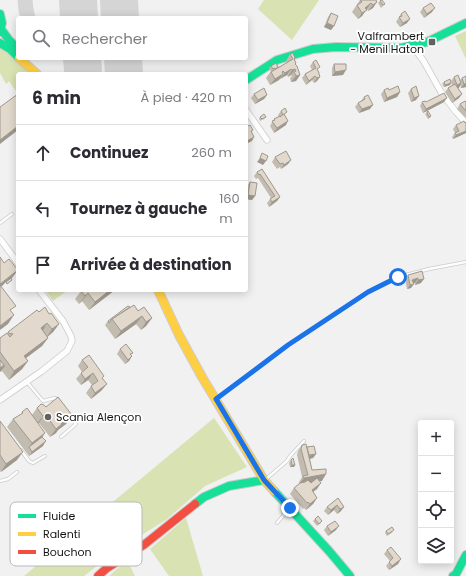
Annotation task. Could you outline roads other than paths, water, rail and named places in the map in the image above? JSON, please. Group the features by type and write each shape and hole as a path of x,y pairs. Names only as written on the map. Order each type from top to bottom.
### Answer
{"main road":[{"path":"0,14 2,21 1,30 16,47"},
{"path":"248,79 277,60 292,55 336,47 401,48 412,46 427,42 466,23"},
{"path":"0,43 16,54"},
{"path":"22,60 35,72"},
{"path":"28,60 38,72"},
{"path":"159,292 179,335 202,377 264,480 329,551 348,575"},
{"path":"142,546 204,497 229,486 264,480"},
{"path":"453,576 456,574 466,555"},
{"path":"98,576 110,566"}],"street":[{"path":"412,46 423,60 441,92 456,112 466,122"},
{"path":"248,113 266,140"},
{"path":"0,239 16,259"},
{"path":"0,400 42,371 67,351 72,341 63,321 41,292"}],"lane":[{"path":"0,223 12,214"},
{"path":"216,399 288,345 368,292 398,277 466,262"},
{"path":"26,382 42,402 54,398 59,403"},
{"path":"61,437 76,424 67,413"},
{"path":"264,480 287,462 290,456 304,442"},
{"path":"20,449 29,461 33,463 45,456"},
{"path":"0,481 8,479 17,472"},
{"path":"276,522 290,508"}],"place":[{"name":"Valframbert - Menil Haton","path":"432,42"},
{"name":"Scania Alençon","path":"48,417"}]}
